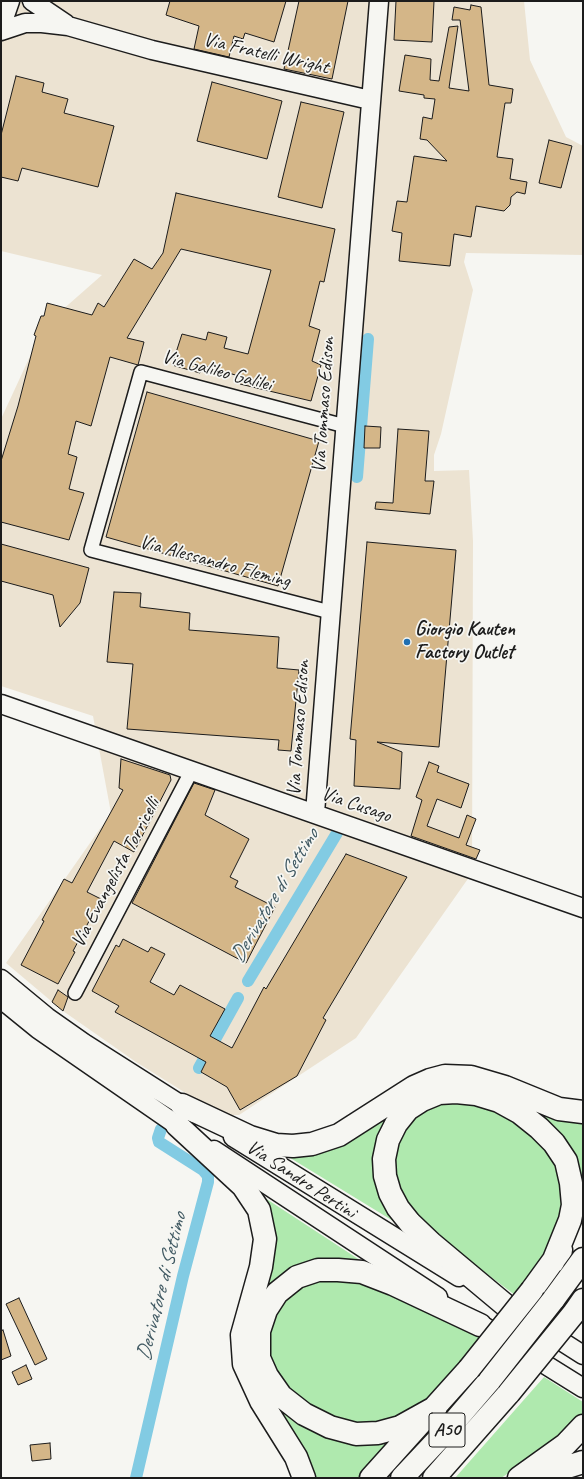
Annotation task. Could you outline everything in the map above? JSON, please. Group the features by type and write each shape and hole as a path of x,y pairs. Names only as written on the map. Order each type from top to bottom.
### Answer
{"highway":[{"path":"179,1115 276,1145 293,1146 312,1144 339,1135 414,1087 430,1080 445,1076 477,1078 505,1087 559,1109 583,1112"},
{"path":"504,1304 416,1228 398,1208 390,1193 385,1176 384,1159 388,1140 396,1124 408,1110 422,1100 439,1094 456,1092 476,1094 498,1101 519,1112 539,1128 554,1143 566,1162 571,1183 573,1205 570,1220 553,1262"},
{"path":"179,1115 243,1186 258,1210 265,1238 260,1267 242,1335 244,1364 261,1401 296,1457 304,1478"},
{"path":"371,1478 469,1369 532,1290 583,1220"},
{"name":"A50","path":"402,1478 448,1429 490,1380 583,1259"},
{"path":"436,1407 400,1427 378,1434 356,1434 330,1427 304,1414 281,1396 267,1376 259,1358 260,1331 266,1310 277,1293 296,1277 318,1270 338,1270 362,1272 375,1277 480,1325"},
{"name":"A50","path":"434,1478 509,1393 578,1307"},
{"path":"519,1478 565,1445 583,1426"},
{"path":"532,1478 583,1462"}],"street":[{"path":"1,27 10,1"},
{"path":"32,1 68,26"},
{"name":"Via Tommaso Edison","path":"314,813 379,1"},
{"path":"1,31 25,23 42,22 68,26"},
{"name":"Via Fratelli Wright","path":"68,26 152,50 370,100"},
{"name":"Via Galileo Galilei","path":"90,550 141,372 345,426"},
{"name":"Via Alessandro Fleming","path":"90,550 330,612"},
{"name":"Via Cusago","path":"1,704 191,772 314,813 583,908"},
{"name":"Via Evangelista Torricelli","path":"76,993 191,772"},
{"name":"Via Sandro Pertini","path":"1,979 53,1021 118,1066 179,1115 480,1325 583,1388"},
{"name":"Via Sandro Pertini","path":"1,999 38,1029 179,1115 504,1304 583,1354"}],"shaded area":[{"path":"18,1 524,1 530,60 566,137 583,146 583,255 466,253 464,262 473,290 441,434 434,455 434,471 469,470 473,541 472,873 356,1038 239,1115 221,1115 136,1062 63,1011 6,963 111,813 93,716 1,686 1,419 44,326 102,275 1,251 1,42 14,18"}],"green space":[{"path":"446,1081 463,1081 481,1084 561,1117 583,1119 583,1209 579,1215 578,1179 575,1165 569,1151 532,1112 506,1098 481,1088 466,1085 451,1086 425,1093 405,1104 386,1128 381,1143 377,1174 383,1196 393,1215 403,1227 274,1148 292,1150 310,1149 326,1145 358,1129 407,1097 427,1087"},
{"path":"442,1098 501,1107 555,1153 567,1196 555,1241 515,1295 447,1244 402,1202 390,1165 402,1125"},
{"path":"262,1196 369,1266 325,1262 292,1274 269,1293 256,1321 252,1340 258,1369 264,1383 278,1400 292,1412 326,1432 344,1438 376,1441 401,1435 361,1478 313,1478 302,1451 267,1393 251,1357 249,1333 268,1263 271,1245 270,1226"},
{"path":"338,1274 420,1304 480,1338 425,1404 375,1428 332,1422 275,1379 265,1339 281,1298 292,1288"},
{"path":"544,1377 583,1402 583,1416 554,1444 501,1478 455,1478"}],"building":[{"path":"170,1 286,1 274,42 245,33 243,39 234,36 229,57 194,49 199,26 166,15"},
{"path":"299,1 348,1 332,79 284,69"},
{"path":"396,1 434,1 432,42 394,40"},
{"path":"471,5 481,7 489,85 513,89 511,103 505,103 497,157 513,159 510,179 527,182 525,194 517,192 511,197 510,205 504,211 476,206 471,237 454,234 450,266 399,261 402,233 392,231 397,201 407,202 414,156 447,161 427,140 420,139 423,117 432,119 435,99 424,98 424,95 399,91 405,55 431,59 430,80 439,81 449,27 458,26 449,88 469,91 460,20 452,20 454,7 470,10"},
{"path":"16,76 44,83 42,92 68,99 64,113 114,126 98,187 22,168 18,181 1,177 1,135"},
{"path":"212,82 282,101 267,159 197,141"},
{"path":"301,102 344,112 322,208 278,197"},
{"path":"549,140 572,146 561,188 539,183"},
{"path":"176,193 335,229 324,282 320,281 309,326 320,330 312,361 321,365 311,401 240,384 242,377 202,365 200,373 172,365 182,334 206,340 208,332 227,337 224,348 248,354 271,270 181,249 127,338 144,342 138,365 110,357 91,426 76,421 68,454 77,457 69,489 84,493 69,540 1,522 1,461 18,406 36,336 34,335 41,316 44,316 47,303 92,315 98,303 104,307 134,259 152,269 163,253"},
{"path":"147,392 319,441 278,586 106,537"},
{"path":"365,426 381,427 380,448 364,448"},
{"path":"398,429 429,431 425,481 434,481 430,514 375,509 376,502 393,503"},
{"path":"367,542 456,550 439,747 377,742 402,752 400,789 354,786 356,740 350,739"},
{"path":"1,544 89,568 80,603 60,627 53,595 1,581"},
{"path":"114,592 141,593 140,607 190,613 189,630 279,637 277,668 299,670 291,751 278,750 279,740 127,729 133,664 107,662"},
{"path":"121,759 170,775 171,780 134,852 114,841 87,892 101,899 73,951 75,952 58,984 21,965 44,921 42,920 64,879 72,883 123,790 119,788"},
{"path":"429,762 439,766 437,772 469,784 461,808 437,799 427,826 459,838 467,815 476,819 466,845 480,850 476,859 411,836 422,800 416,797"},
{"path":"194,783 215,790 205,815 249,839 230,877 238,881 235,887 275,907 246,963 132,903"},
{"path":"346,854 407,877 323,1018 326,1020 297,1076 240,1110 227,1087 201,1072 206,1062 115,1012 119,1006 92,991 116,945 119,947 123,939 148,952 151,947 165,954 150,982 174,995 180,985 225,1009 210,1036 232,1048 264,987 266,989"},
{"path":"58,990 68,997 63,1011 52,1002"},
{"path":"19,1298 47,1359 35,1365 6,1304"},
{"path":"3,1330 11,1356 1,1360 1,1331"},
{"path":"26,1365 32,1379 18,1385 12,1372"},
{"path":"50,1443 51,1459 32,1461 30,1445"}],"waterway":[{"name":"Derivatore di Settimo","path":"357,477 368,339"},
{"name":"Derivatore di Settimo","path":"248,981 337,833"},
{"name":"Derivatore di Settimo","path":"199,1068 238,998"},
{"name":"Derivatore di Settimo","path":"136,1478 183,1276 208,1182 208,1176 203,1170 159,1142 158,1138 161,1129"}],"place":[{"name":"Giorgio Kauten Factory Outlet","path":"407,642"}]}
